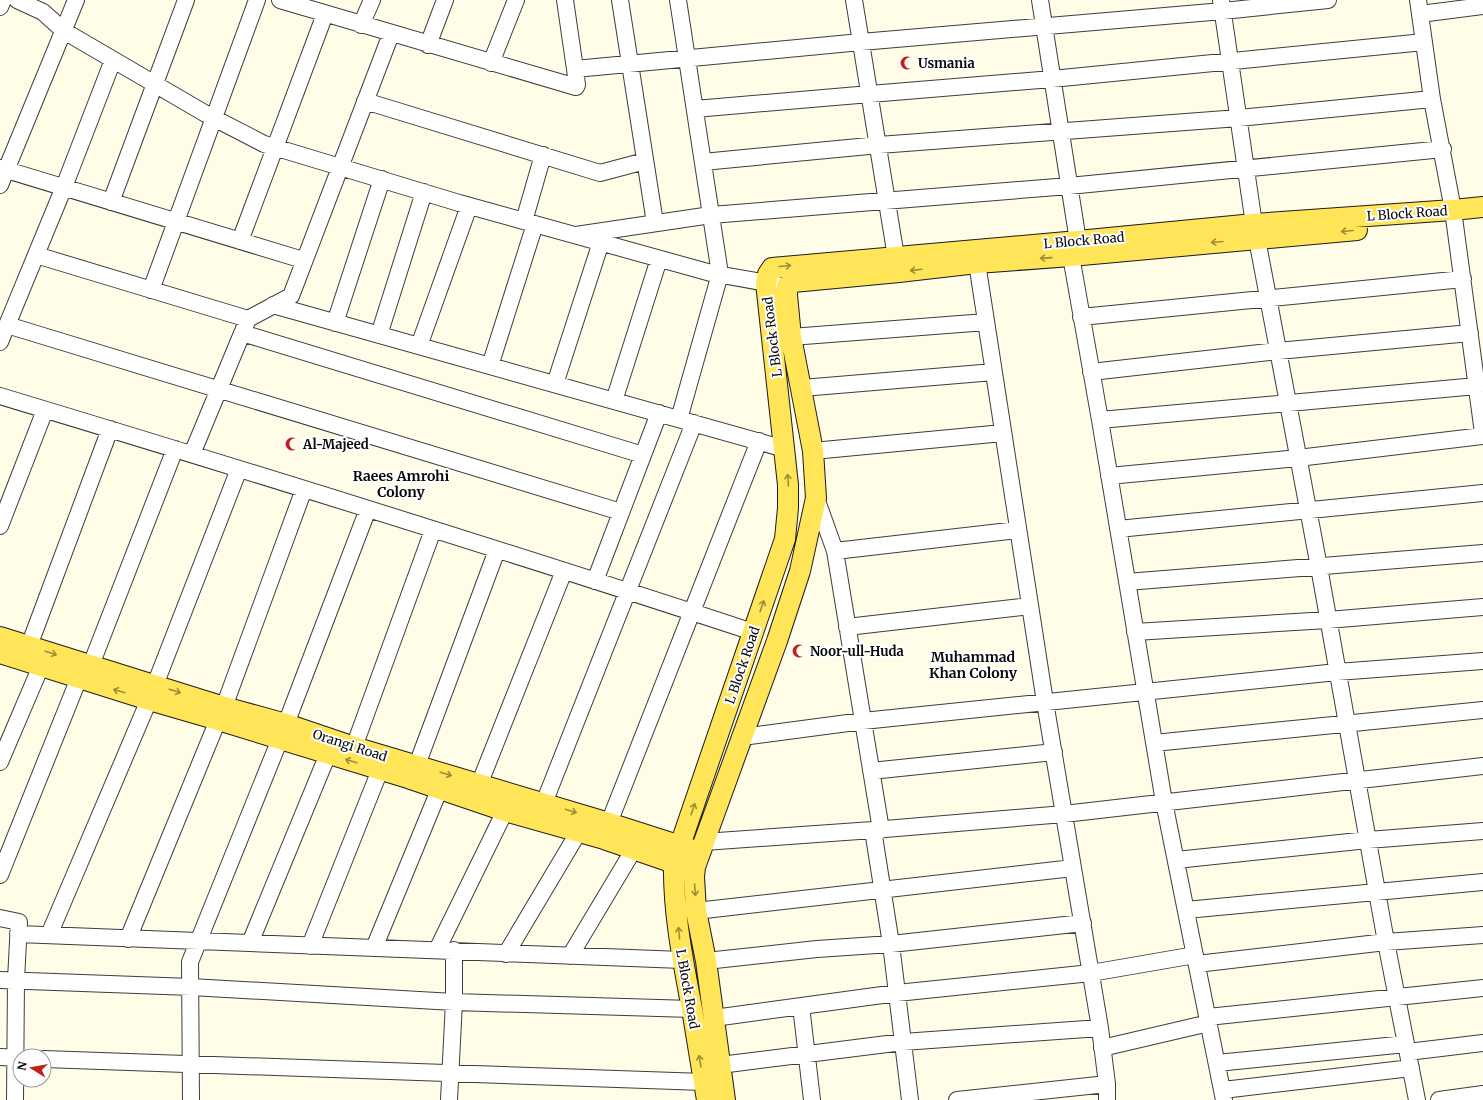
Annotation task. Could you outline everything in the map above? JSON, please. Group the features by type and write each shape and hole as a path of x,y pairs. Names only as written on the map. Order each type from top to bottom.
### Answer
{"main road":[{"name":"L Block Road","path":"1454,216 1483,206"},
{"name":"L Block Road","path":"725,1100 706,961 696,911 694,877 700,854 777,641 800,571 816,498 813,452 802,388 791,337 787,295 788,286 793,282 977,263 1074,249 1256,231 1454,216 1483,220"},
{"name":"L Block Road","path":"705,1091 692,1009 682,960 674,880 677,854 785,539 788,508 788,485 766,283 768,274 772,268 780,266 896,257 1074,249"},
{"name":"Orangi Road","path":"0,637 29,646 85,672 283,732 354,747 417,765 477,792 505,811 578,833 639,841 677,854 700,854"},
{"name":"Orangi Road","path":"0,653 41,666 85,672"},
{"name":"Orangi Road","path":"283,732 328,754 440,788 477,792 544,803 609,822 639,841"}],"street":[{"path":"0,7 3,0"},
{"path":"17,0 43,12 64,31 154,84 264,144 469,206 659,259 720,274 788,286"},
{"path":"0,185 3,169 64,31 76,0"},
{"path":"111,202 186,0"},
{"path":"151,290 257,0"},
{"path":"280,0 298,3 325,14 576,88 577,84 565,0"},
{"path":"361,25 372,0"},
{"path":"428,44 445,0"},
{"path":"491,63 516,0"},
{"path":"620,0 655,224"},
{"path":"544,803 628,591 687,421 720,274 687,59 683,0"},
{"path":"854,0 888,200 896,257"},
{"path":"1040,0 1069,186 1081,317 1100,420 1144,692 1164,802 1224,1095 1411,1068"},
{"path":"575,70 861,42 1044,27 1222,6 1328,0"},
{"path":"1222,6 1256,231 1358,780 1386,942 1417,1100"},
{"path":"1483,6 1419,7 1432,99 1443,149 1454,216 1483,432"},
{"path":"240,241 325,14"},
{"path":"192,454 245,326 273,305 291,296 303,260 341,167 391,34"},
{"path":"695,109 1052,79 1424,42"},
{"path":"0,342 64,187 113,60"},
{"path":"703,162 879,145 1239,118 1432,99"},
{"path":"365,101 600,173 645,161"},
{"path":"576,236 711,215 1069,186 1443,149"},
{"path":"490,366 530,222 543,155"},
{"path":"3,169 303,260"},
{"path":"335,323 382,179"},
{"path":"379,335 424,192"},
{"path":"419,346 469,206"},
{"path":"554,384 601,242"},
{"path":"36,255 151,290 245,326 643,455"},
{"path":"614,401 659,259"},
{"path":"977,263 1045,702 1100,1028 1108,1100"},
{"path":"1081,317 1462,279"},
{"path":"273,305 785,449"},
{"path":"791,337 986,322"},
{"path":"7,325 621,512"},
{"path":"1091,372 1278,351 1470,333"},
{"path":"802,388 994,372"},
{"path":"1100,420 1477,386"},
{"path":"0,396 192,454 595,580 753,632"},
{"path":"0,526 46,410"},
{"path":"595,580 659,413"},
{"path":"29,646 110,429"},
{"path":"813,452 1003,433"},
{"path":"1109,476 1298,458 1483,436"},
{"path":"609,822 759,442"},
{"path":"0,875 85,672 175,449"},
{"path":"49,935 152,692 239,469"},
{"path":"128,938 221,713 304,489"},
{"path":"1118,529 1483,493"},
{"path":"816,498 834,551 871,771 882,890 891,944 910,1100"},
{"path":"192,1100 190,962 283,732 368,509"},
{"path":"354,747 434,530"},
{"path":"834,551 1018,530"},
{"path":"417,765 497,550"},
{"path":"1127,582 1483,553"},
{"path":"477,792 564,571"},
{"path":"847,627 1030,606"},
{"path":"1135,632 1328,620 1483,607"},
{"path":"742,737 863,720 1337,672 1483,661"},
{"path":"0,762 41,666"},
{"path":"1154,743 1483,710"},
{"path":"871,771 1054,752"},
{"path":"250,944 328,754"},
{"path":"700,854 877,830 1064,814 1483,766"},
{"path":"310,946 380,770"},
{"path":"374,948 440,788"},
{"path":"437,950 505,811"},
{"path":"1176,860 1368,840 1483,831"},
{"path":"506,954 578,833"},
{"path":"570,956 639,841"},
{"path":"696,911 1073,868"},
{"path":"1186,910 1483,882"},
{"path":"0,918 19,922 18,934 8,980 12,1058"},
{"path":"706,961 817,949 891,944 1083,923"},
{"path":"18,934 682,960"},
{"path":"714,1018 897,993 1091,973 1196,959 1483,935"},
{"path":"449,1100 454,1002 454,950"},
{"path":"8,980 191,987 454,1002 692,1009"},
{"path":"1102,1048 1208,1020 1483,988"},
{"path":"802,1006 812,1100"},
{"path":"720,1065 903,1042 1100,1028"},
{"path":"1217,1063 1483,1043"},
{"path":"52,1059 450,1073 705,1091"},
{"path":"958,1100 1107,1084"},
{"path":"14,1088 15,1100"},
{"path":"1439,1100 1483,1094"}],"place":[{"name":"Usmania","path":"907,63"},
{"name":"Al-Majeed","path":"292,444"},
{"name":"Noor-ull-Huda","path":"799,651"}],"district":[{"name":"Raees Amrohi Colony","path":"401,484"},
{"name":"Muhammad Khan Colony","path":"973,666"}]}
